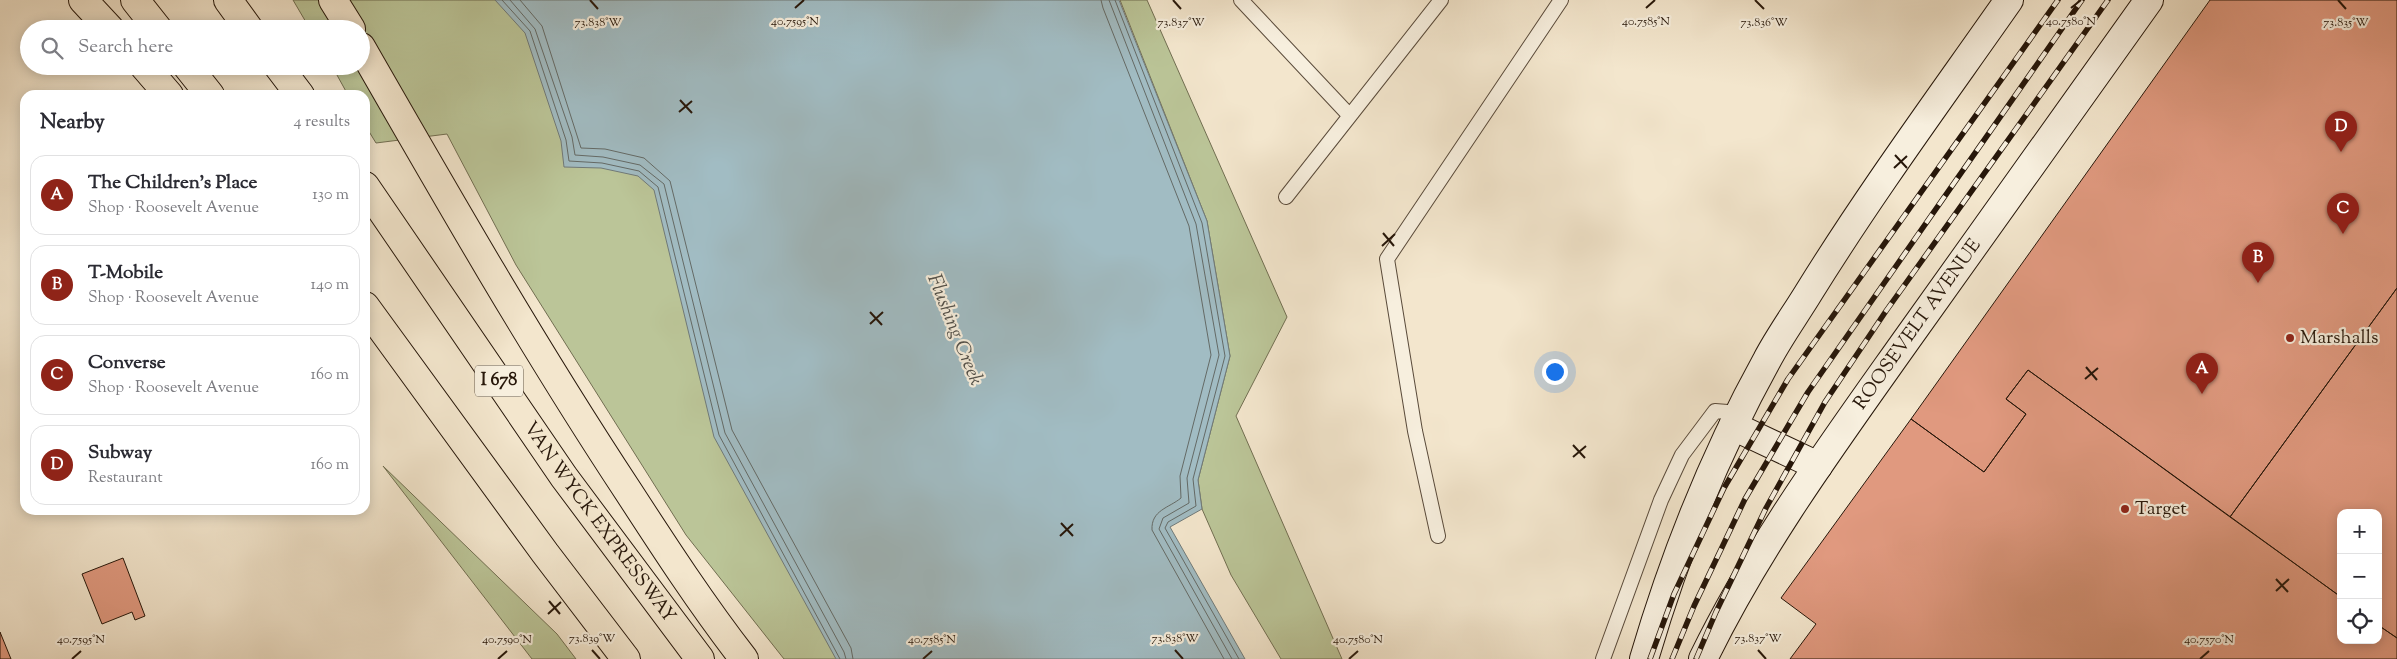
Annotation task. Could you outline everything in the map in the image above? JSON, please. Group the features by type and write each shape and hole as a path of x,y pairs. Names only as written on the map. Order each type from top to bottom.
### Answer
{"highway":[{"path":"82,0 101,20"},
{"path":"135,0 151,20"},
{"path":"228,0 242,20"},
{"path":"333,0 345,20"},
{"path":"370,62 503,291 602,452 667,550 744,659"},
{"path":"152,75 165,90"},
{"path":"194,75 206,90"},
{"path":"285,75 296,90"},
{"name":"VAN WYCK EXPRESSWAY","path":"370,193 564,477 700,659"},
{"path":"370,313 626,659"},
{"path":"370,337 518,515"}],"main road":[{"path":"1644,659 1680,552 1736,420 1767,359 1842,238 2009,0"},
{"name":"ROOSEVELT AVENUE","path":"1703,659 1751,567 1818,466 2149,0"},
{"path":"1736,420 1818,466"}],"lane":[{"path":"1242,0 1349,115"},
{"path":"1286,197 1441,0"},
{"path":"1438,536 1414,431 1387,259 1561,0"},
{"path":"1602,659 1661,500 1682,455 1715,411 1736,420"}],"green space":[{"path":"293,0 545,0 642,133 878,659 784,659 686,535 516,265 447,134 376,143 370,133 370,90 345,90 337,75 370,75 370,20 305,20"},
{"path":"1120,0 1147,0 1287,317 1236,416 1342,659 1281,659 1231,575 1202,509 1198,480 1230,356 1207,221"},
{"path":"383,466 557,634 576,659 532,659"}],"water":[{"name":"Flushing Creek","path":"495,0 1119,0 1207,221 1230,356 1198,480 1202,509 1170,527 1245,659 836,659 714,437 654,190 638,176 601,168 564,167 561,141 525,33"}],"building":[{"path":"2210,0 2397,0 2397,288 2230,517 2028,370 2006,399 2026,414 1984,472 1911,419"},
{"path":"2397,288 2397,638 2382,628 2382,509 2337,509 2337,594 2230,517"},
{"path":"2028,370 2337,594 2337,644 2382,644 2382,628 2397,638 2397,659 1790,659 1816,624 1781,598 1911,419 1984,472 2026,414 2006,399"},
{"path":"123,558 145,616 135,620 132,612 102,624 82,574"},
{"path":"0,632 11,659 0,659"}],"railway":[{"path":"1650,659 1674,594 1724,488 1788,379 2058,0"},
{"path":"1672,659 1694,606 1745,499 1808,392 2082,0"},
{"path":"1696,659 1716,612 1766,508 1825,402 1886,311 2108,0"}],"place":[{"name":"Subway","path":"2341,152"},
{"name":"Converse","path":"2343,234"},
{"name":"T-Mobile","path":"2258,283"},
{"name":"Marshalls","path":"2290,338"},
{"name":"The Children's Place","path":"2202,394"},
{"name":"Target","path":"2125,509"}]}
